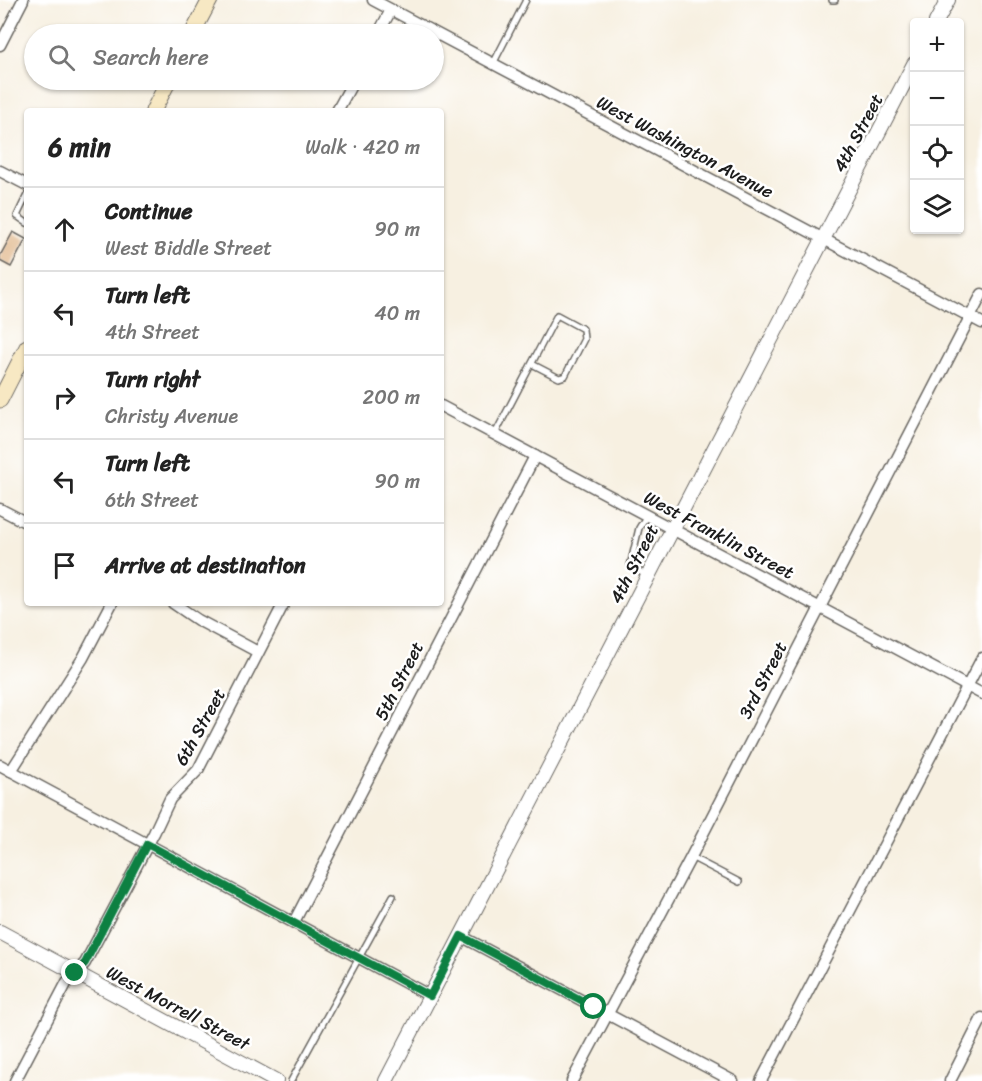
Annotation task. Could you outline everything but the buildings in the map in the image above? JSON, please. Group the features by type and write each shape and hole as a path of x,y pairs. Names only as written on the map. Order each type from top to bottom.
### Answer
{"main road":[{"path":"197,24 210,0"},
{"path":"155,108 164,90"},
{"path":"0,400 24,353"}],"street":[{"path":"0,45 24,0"},
{"name":"West Washington Avenue","path":"373,0 417,24"},
{"path":"938,18 948,0"},
{"path":"383,24 391,10"},
{"name":"West Washington Avenue","path":"444,38 982,323"},
{"name":"4th Street","path":"386,1081 911,72"},
{"path":"339,108 349,90"},
{"path":"0,171 24,183"},
{"name":"3rd Street","path":"572,1081 691,857 982,294"},
{"name":"West Franklin Street","path":"444,408 982,694"},
{"name":"5th Street","path":"294,922 535,456"},
{"path":"0,508 24,521"},
{"path":"11,771 84,658 110,606"},
{"path":"177,606 198,620 258,652"},
{"name":"6th Street","path":"15,1081 66,982 85,963 170,799 198,770 282,606"},
{"path":"760,1081 982,658"},
{"path":"0,765 430,996"},
{"name":"West Morrell Street","path":"0,933 276,1081"},
{"path":"461,936 733,1081"},
{"path":"950,1081 980,1026"}],"lane":[{"path":"493,64 526,0"},
{"path":"24,201 17,216 24,221"},
{"path":"495,434 557,315 583,329 585,339 565,376 559,378 532,364"},
{"path":"647,515 639,528 630,566 648,576"},
{"path":"691,857 739,882"},
{"path":"291,1081 393,896"}],"route":[{"path":"75,973 85,963 147,844 430,996 461,936 594,1007"}]}
